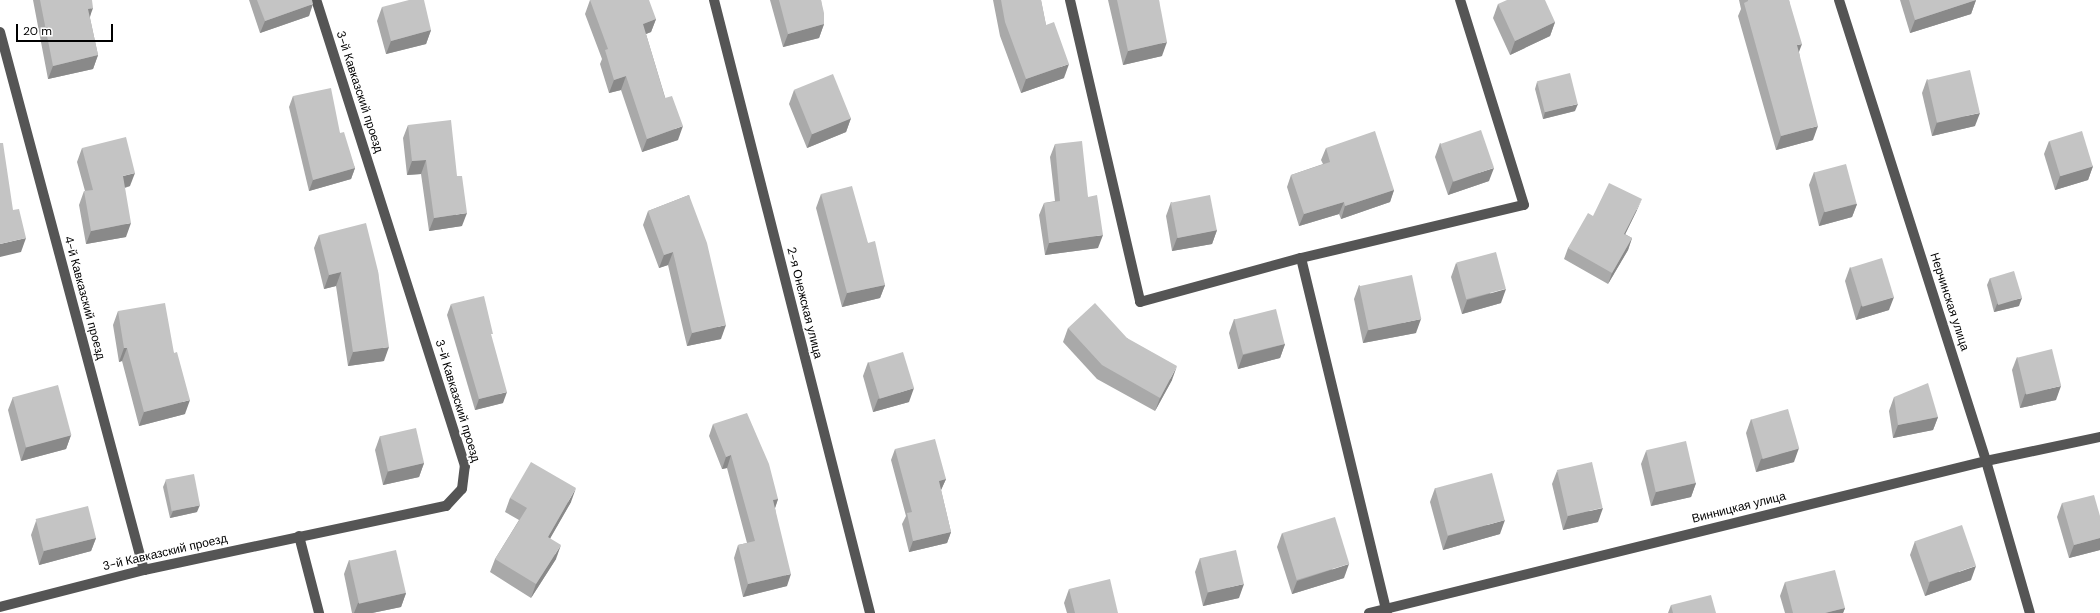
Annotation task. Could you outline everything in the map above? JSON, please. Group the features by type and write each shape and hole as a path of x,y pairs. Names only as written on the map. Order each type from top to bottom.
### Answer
{"street":[{"name":"3-й Кавказский проезд","path":"0,607 144,570 298,536 446,506 462,489 465,466 316,0"},
{"name":"2-я Онежская улица","path":"714,0 870,613"},
{"path":"1070,0 1140,302 1301,258 1524,205 1460,0"},
{"name":"Нерчинская улица","path":"1840,0 1986,461 2030,613"},
{"name":"4-й Кавказский проезд","path":"0,32 144,570"},
{"path":"1301,258 1386,611"},
{"name":"Винницкая улица","path":"1369,613 1386,611 1986,461 2100,437"},
{"path":"298,536 319,613"}],"building":[{"path":"40,0 92,0 93,8 88,9 98,55 53,66"},
{"path":"257,0 312,0 313,4 265,21"},
{"path":"409,0 424,0 431,30 391,41 382,7"},
{"path":"590,0 649,0 656,19 643,24 665,98 672,96 683,126 647,139 626,76 614,80 605,50 608,49"},
{"path":"779,0 821,0 824,13 824,24 788,34"},
{"path":"1001,0 1041,0 1046,25 1054,22 1069,64 1026,79 1005,22"},
{"path":"1117,0 1159,0 1167,42 1128,51"},
{"path":"1507,0 1545,0 1555,22 1515,41 1498,4"},
{"path":"1748,0 1789,0 1802,44 1797,45 1818,126 1781,136 1744,3"},
{"path":"1909,0 1976,0 1915,20"},
{"path":"1970,70 1980,113 1937,123 1927,80"},
{"path":"1570,73 1578,104 1545,112 1537,81"},
{"path":"833,74 851,119 812,134 794,90"},
{"path":"331,88 340,133 344,132 355,168 313,180 293,96"},
{"path":"451,120 457,176 462,176 467,213 434,218 426,160 412,161 408,125"},
{"path":"1481,130 1494,168 1453,182 1440,144"},
{"path":"1375,131 1394,190 1345,206 1344,202 1304,214 1291,175 1330,162 1326,148"},
{"path":"2082,131 2093,166 2060,176 2049,141"},
{"path":"126,137 135,173 123,176 131,223 91,231 84,191 93,190 82,148"},
{"path":"1082,141 1088,197 1097,195 1103,235 1049,243 1044,203 1060,201 1055,144"},
{"path":"0,143 3,143 13,210 19,209 26,238 0,244"},
{"path":"1846,164 1857,204 1825,212 1814,173"},
{"path":"1609,183 1642,199 1624,234 1632,238 1612,273 1568,248 1588,213 1593,216"},
{"path":"852,186 868,243 875,241 885,285 847,293 821,194"},
{"path":"689,195 707,243 726,325 692,333 673,252 664,255 648,211"},
{"path":"1210,195 1217,230 1178,238 1171,203"},
{"path":"366,223 378,271 389,347 353,352 341,272 329,275 319,235"},
{"path":"1496,252 1506,289 1466,299 1456,263"},
{"path":"1882,258 1894,297 1862,307 1850,268"},
{"path":"2014,271 2022,298 1998,305 1990,278"},
{"path":"1412,275 1421,319 1369,330 1359,286"},
{"path":"484,296 493,334 491,334 507,392 479,399 451,304"},
{"path":"165,303 174,353 177,352 190,400 144,412 127,348 124,348 118,311"},
{"path":"1095,303 1127,338 1177,366 1160,398 1102,365 1068,328"},
{"path":"1276,309 1285,344 1243,354 1234,319"},
{"path":"2052,349 2061,386 2026,395 2017,358"},
{"path":"903,352 914,388 880,399 869,363"},
{"path":"1928,383 1938,417 1898,425 1894,397"},
{"path":"58,385 71,435 26,447 13,397"},
{"path":"1788,409 1799,448 1763,459 1751,419"},
{"path":"747,413 769,464 778,499 773,500 791,574 748,584 738,545 755,541 731,455 726,457 713,424"},
{"path":"416,428 424,463 388,471 380,436"},
{"path":"935,439 946,479 939,481 951,532 913,541 907,513 912,512 895,449"},
{"path":"1686,441 1696,483 1656,492 1646,450"},
{"path":"531,462 576,488 548,537 561,545 536,584 495,559 527,508 510,498"},
{"path":"1592,462 1603,508 1567,516 1557,470"},
{"path":"1492,473 1505,520 1448,536 1435,488"},
{"path":"194,474 200,505 172,511 166,480"},
{"path":"2094,495 2100,516 2100,538 2074,545 2062,503"},
{"path":"88,506 96,538 44,551 36,519"},
{"path":"1335,517 1349,564 1297,580 1282,533"},
{"path":"1962,525 1976,566 1929,582 1915,541"},
{"path":"396,550 406,593 359,604 349,561"},
{"path":"1236,550 1244,584 1208,592 1200,558"},
{"path":"1835,570 1845,608 1825,613 1793,613 1785,582"},
{"path":"1110,579 1118,613 1075,613 1069,589"},
{"path":"1711,595 1716,613 1673,613 1671,605"}]}
